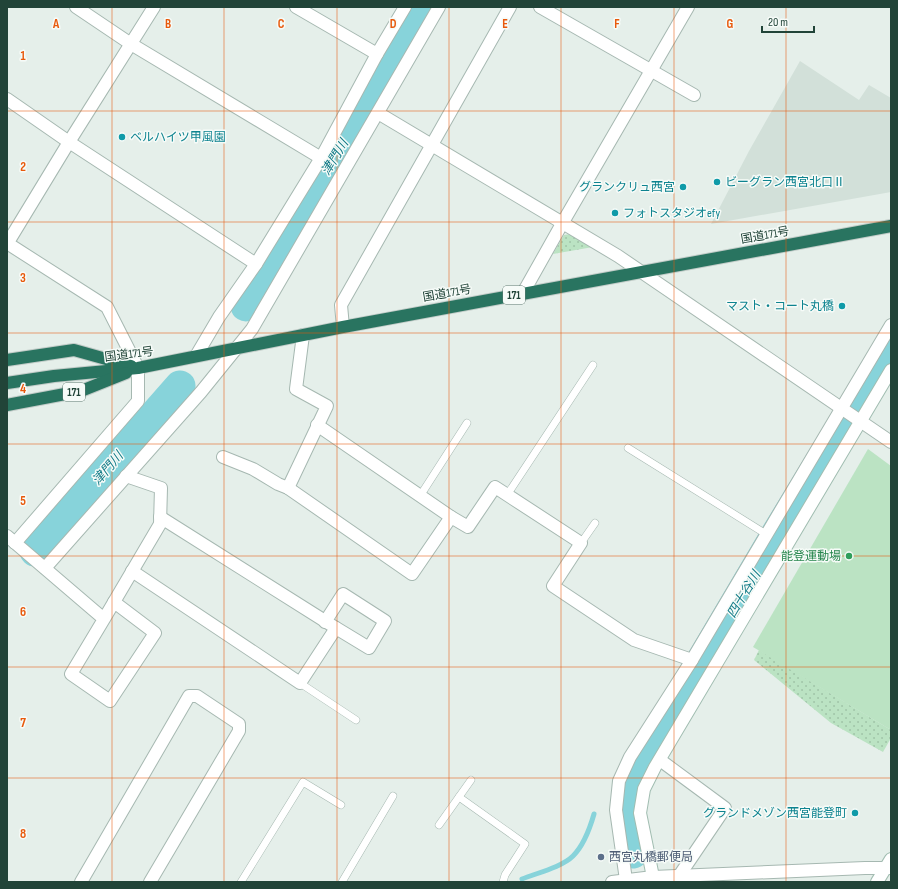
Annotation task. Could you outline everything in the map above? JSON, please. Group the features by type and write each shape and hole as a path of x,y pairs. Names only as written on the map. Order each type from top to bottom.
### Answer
{"highway":[{"name":"国道171号","path":"7,383 54,376 138,368 239,347 523,293 891,226"},
{"name":"171","path":"7,360 74,350 138,368"},
{"name":"171","path":"7,405 81,391 138,368"}],"street":[{"path":"76,7 130,44 321,158"},
{"path":"104,619 15,542 138,401 138,368 107,307 7,243 154,7"},
{"path":"296,7 377,54"},
{"path":"196,356 219,317 256,264 321,158 404,7"},
{"path":"42,565 126,476 239,347 259,318 439,7"},
{"path":"343,327 341,305 510,7"},
{"path":"540,7 558,11 651,71 694,95"},
{"path":"523,293 688,7"},
{"path":"7,100 256,264"},
{"path":"378,112 563,222 643,272 842,410 891,442"},
{"path":"626,880 616,810 619,781 630,757 692,660 766,534 842,410 891,325"},
{"path":"288,488 327,406 296,389 303,335"},
{"path":"654,879 640,813 644,789 858,420 891,370"},
{"path":"317,425 451,517 468,526 495,486 581,543 553,586 634,640 692,660"},
{"path":"224,457 253,469 278,484 288,488 412,574 451,517"},
{"path":"114,602 155,633 110,701 71,674 160,524 161,488 126,476"},
{"path":"132,571 300,683 331,625 344,594 385,621 368,648 331,625 160,517"},
{"path":"81,882 189,696 197,696 239,724 239,731 150,882"},
{"path":"660,760 725,808 679,876"},
{"path":"612,882 679,876 866,868 889,865"},
{"path":"877,882 889,865"}],"lane":[{"path":"507,495 593,365"},
{"path":"420,496 467,423"},
{"path":"628,448 766,534"},
{"path":"581,543 595,523"},
{"path":"300,683 356,720"},
{"path":"439,825 471,780"},
{"path":"241,882 303,782 341,805"},
{"path":"342,882 393,796"},
{"path":"459,797 526,844 505,875 503,882"}],"shaded area":[{"path":"800,61 859,100 869,85 891,98 891,192 711,224 749,151"}],"green space":[{"path":"571,234 593,247 553,254 564,235"},
{"name":"能登運動場","path":"868,449 891,466 891,730 753,647"},
{"path":"759,650 891,730 891,738 883,752 831,723 754,660"}],"waterway":[{"name":"津門川","path":"246,306 422,7"},
{"name":"四十谷川","path":"633,853 627,804 640,765 777,533 891,345"},
{"name":"津門川","path":"35,551 180,386"},
{"path":"522,879 556,867 573,856 583,842 594,814"}],"place":[{"name":"ベルハイツ甲風園","path":"122,137"},
{"name":"ビーグラン西宮北口Ⅱ","path":"717,182"},
{"name":"グランクリュ西宮","path":"683,187"},
{"name":"フォトスタジオefy","path":"615,213"},
{"name":"マスト・コート丸橋","path":"842,306"},
{"name":"能登運動場","path":"849,556"},
{"name":"グランドメゾン西宮能登町","path":"855,813"},
{"name":"西宮丸橋郵便局","path":"601,857"}]}
